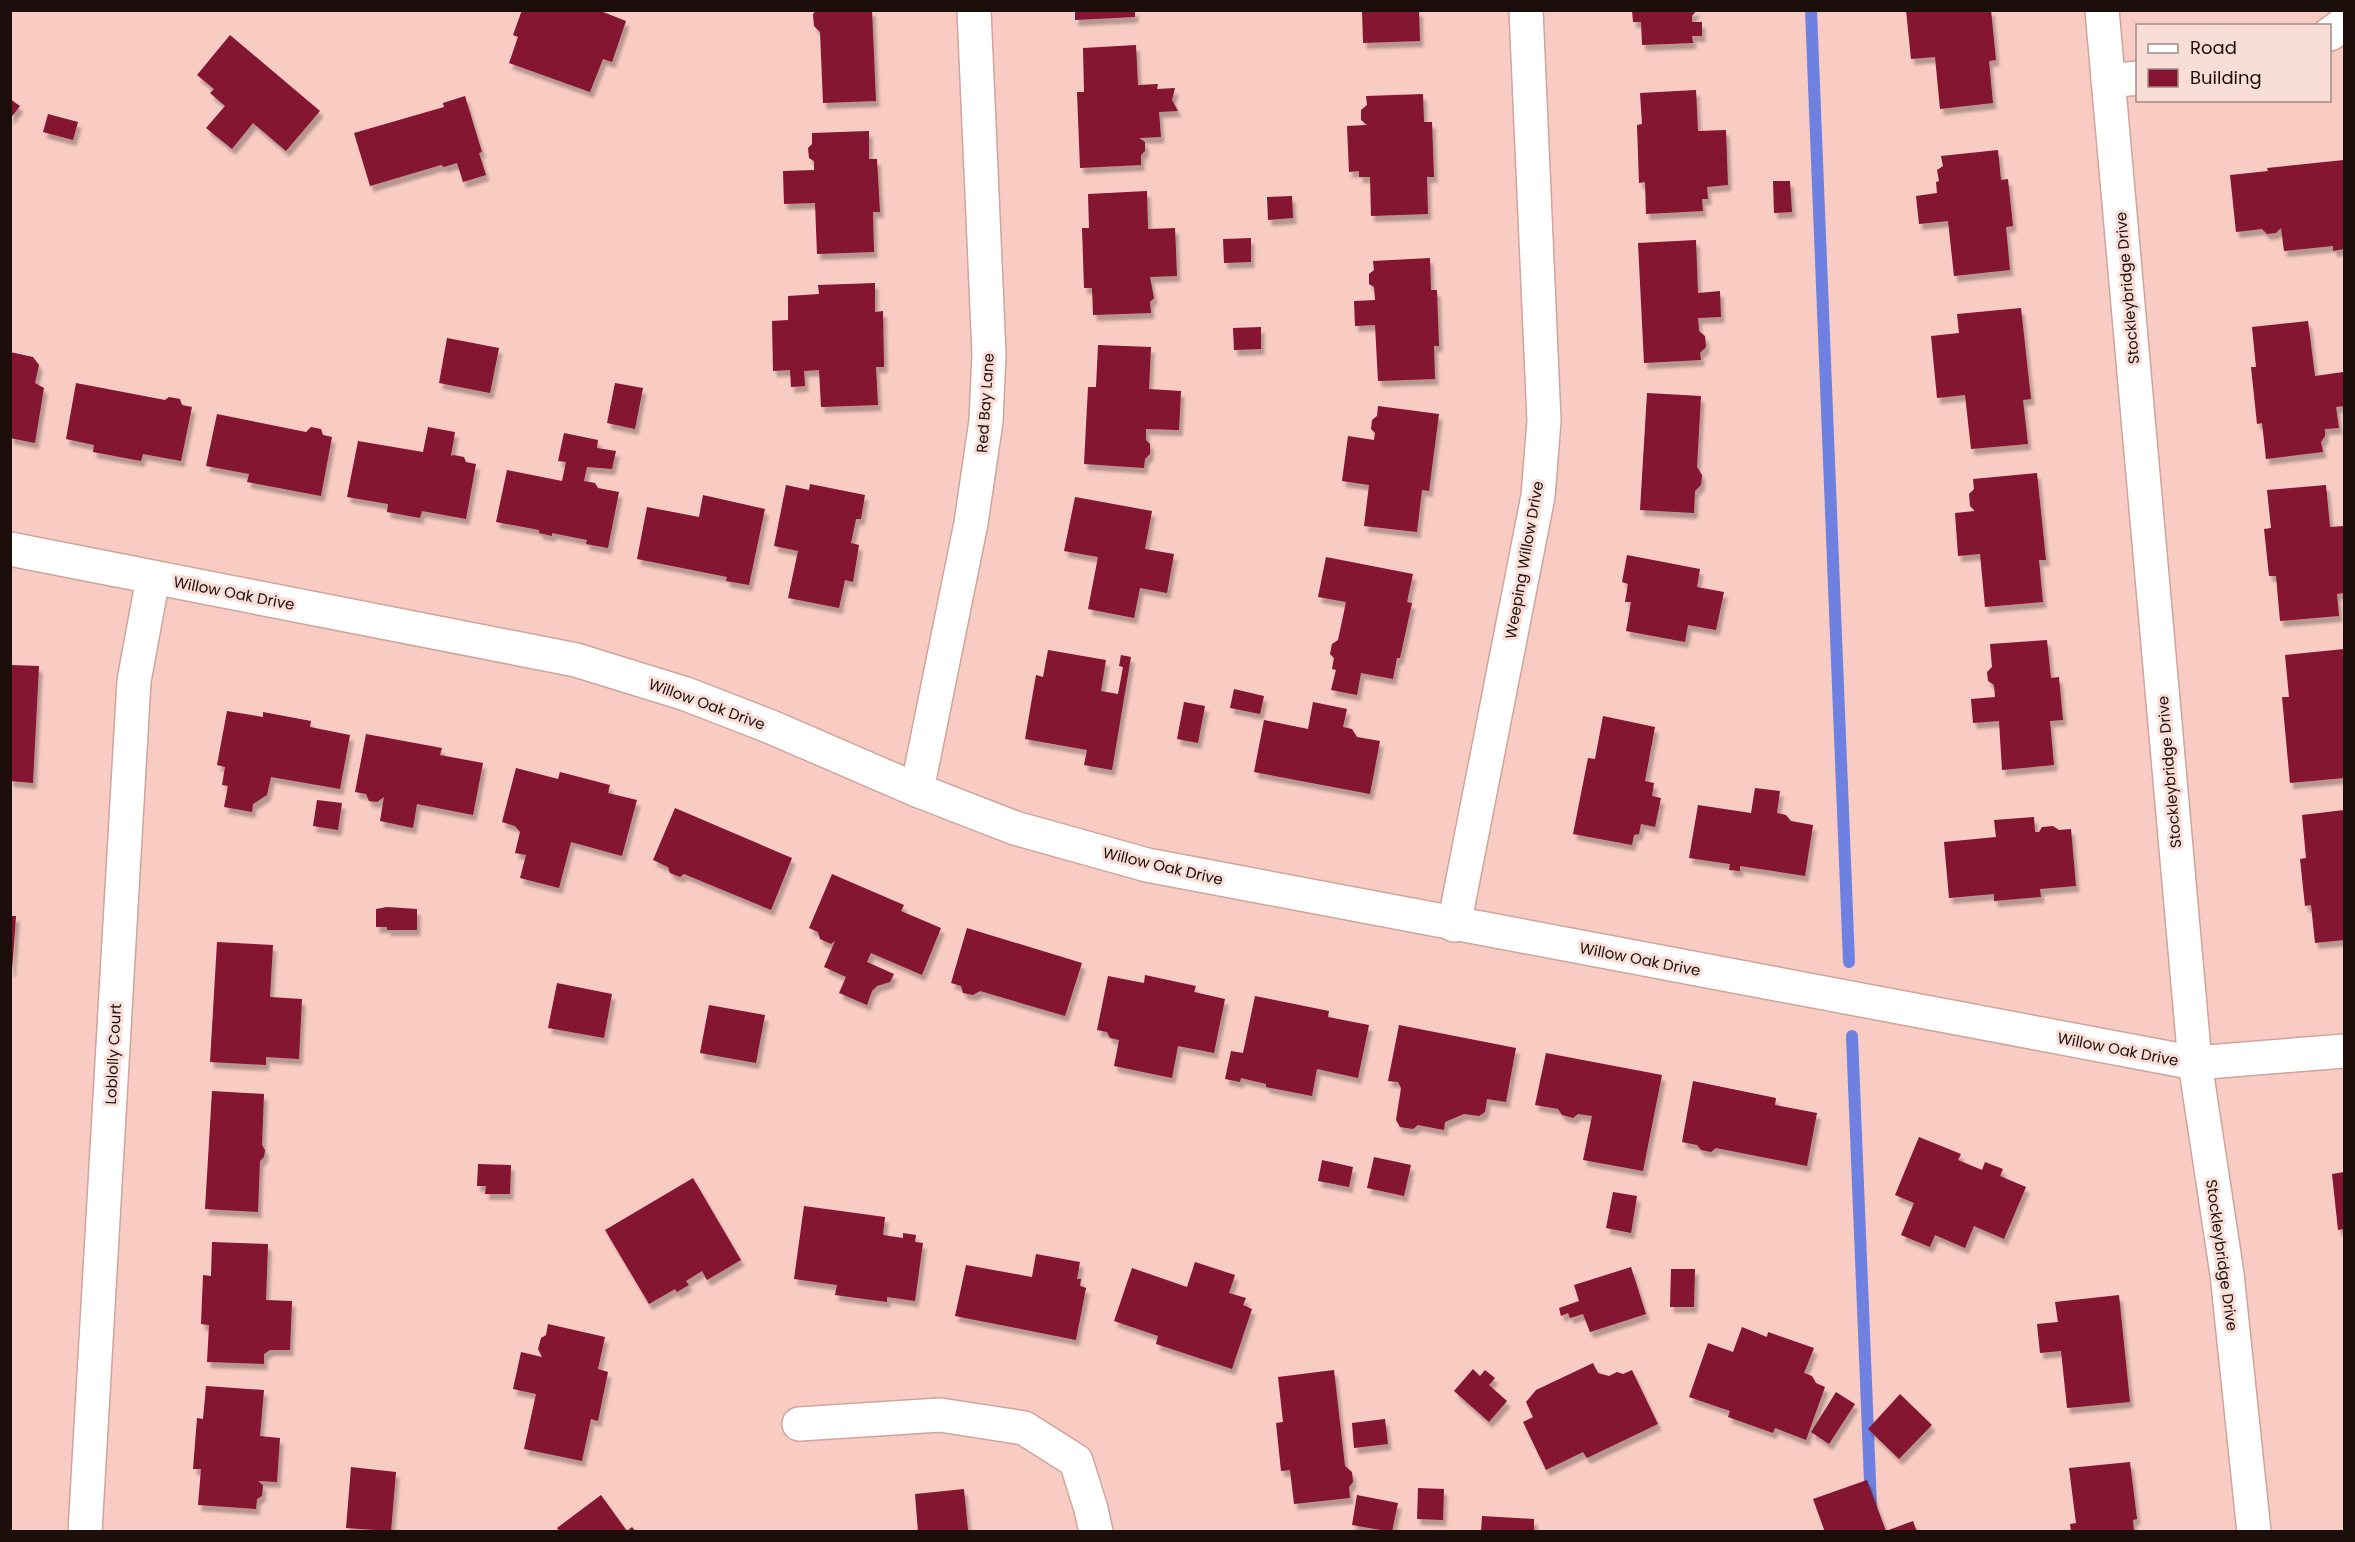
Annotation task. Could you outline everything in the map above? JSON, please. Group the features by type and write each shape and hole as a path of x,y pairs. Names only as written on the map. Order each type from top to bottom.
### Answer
{"street":[{"name":"Red Bay Lane","path":"917,790 971,523 986,421 989,354 974,10"},
{"name":"Weeping Willow Drive","path":"1454,925 1538,496 1543,432 1526,10"},
{"name":"Stockleybridge Drive","path":"2102,10 2123,80 2195,1063 2226,1274 2254,1532"},
{"path":"2331,33 2344,24"},
{"name":"Willow Oak Drive","path":"10,549 576,660 686,694 1015,828 1147,866 2195,1063 2344,1052"},
{"name":"Loblolly Court","path":"85,1532 134,681 153,578"},
{"path":"799,1424 940,1415 1024,1428 1076,1461 1096,1532"}],"building":[{"path":"522,10 598,10 626,21 612,62 603,59 590,92 509,63 518,37 513,35"},
{"path":"817,10 872,10 876,101 823,103 820,32 814,26 813,14"},
{"path":"1075,10 1135,10 1135,17 1075,20"},
{"path":"1362,10 1419,10 1420,41 1363,43"},
{"path":"1632,10 1697,10 1692,16 1692,22 1702,22 1702,36 1692,36 1693,43 1642,45 1641,22 1633,22"},
{"path":"1906,10 1991,10 1996,60 1989,61 1993,103 1940,109 1935,57 1911,59"},
{"path":"230,35 320,111 286,151 253,123 232,149 206,128 225,106 210,93 214,89 197,75"},
{"path":"1136,45 1138,85 1158,84 1157,89 1175,88 1172,100 1178,111 1159,112 1161,137 1139,138 1145,142 1141,165 1080,168 1077,92 1084,92 1083,48"},
{"path":"1696,90 1698,131 1726,130 1728,185 1707,187 1708,199 1702,199 1703,211 1646,214 1645,182 1639,183 1637,125 1642,124 1640,93"},
{"path":"1423,94 1424,122 1432,122 1434,177 1427,177 1428,214 1371,216 1370,177 1359,177 1359,171 1349,172 1347,126 1367,125 1361,120 1361,110 1367,105 1366,96"},
{"path":"465,96 482,152 479,153 486,175 463,182 457,163 444,167 441,165 370,186 354,133 444,107 443,103"},
{"path":"10,99 20,106 10,119"},
{"path":"48,114 78,122 73,140 43,132"},
{"path":"869,131 869,159 877,159 880,212 873,212 874,252 817,254 815,203 784,204 783,171 814,170 814,161 809,158 808,148 812,144 812,133"},
{"path":"1998,150 2001,180 2008,179 2013,226 2006,227 2010,270 1954,276 1948,221 1919,224 1916,196 1937,193 1936,182 1939,181 1937,170 1943,166 1941,156"},
{"path":"2344,160 2344,249 2333,251 2333,246 2284,251 2281,228 2276,233 2267,234 2262,229 2236,232 2230,175 2268,171 2267,168"},
{"path":"1773,181 1790,181 1792,212 1774,213"},
{"path":"1147,191 1148,229 1175,228 1177,276 1150,277 1154,298 1150,302 1151,313 1093,315 1092,288 1084,288 1082,228 1089,228 1088,194"},
{"path":"1292,196 1293,218 1268,220 1267,197"},
{"path":"1251,238 1251,262 1224,263 1223,239"},
{"path":"1696,240 1698,293 1720,291 1721,317 1698,318 1699,331 1705,336 1706,347 1700,353 1701,360 1644,363 1638,243"},
{"path":"1430,258 1431,290 1437,290 1439,346 1434,346 1435,379 1378,381 1375,325 1355,326 1354,301 1375,300 1374,287 1369,284 1369,274 1374,270 1373,261"},
{"path":"875,283 875,312 883,311 884,367 876,367 878,405 821,407 819,370 804,371 805,386 791,387 790,370 773,371 772,321 788,320 788,296 819,294 818,285"},
{"path":"2021,308 2031,399 2023,400 2028,444 1971,449 1965,395 1937,398 1931,336 1959,333 1957,314"},
{"path":"2308,321 2315,376 2343,372 2344,406 2336,407 2339,428 2325,429 2325,436 2321,442 2323,452 2266,459 2262,423 2257,424 2251,367 2256,367 2252,327"},
{"path":"1261,327 1261,349 1234,350 1233,328"},
{"path":"447,338 499,348 490,393 439,383"},
{"path":"1098,345 1151,347 1149,389 1181,391 1179,430 1146,429 1150,454 1145,459 1144,468 1084,464 1088,387 1096,387"},
{"path":"10,352 33,357 39,365 35,383 44,388 35,443 10,438"},
{"path":"76,383 165,400 169,397 180,399 182,405 192,407 181,461 143,454 141,461 93,452 94,445 66,439"},
{"path":"615,383 643,388 635,429 607,423"},
{"path":"1647,393 1701,396 1697,467 1702,475 1701,485 1695,491 1694,513 1640,510"},
{"path":"1378,406 1439,414 1429,491 1422,490 1417,532 1364,526 1369,485 1342,481 1348,436 1374,440 1375,433 1371,429 1372,420 1377,416"},
{"path":"217,414 306,432 311,427 321,429 323,435 332,437 321,496 247,482 249,474 206,466"},
{"path":"428,427 455,432 451,456 464,457 466,462 476,464 466,519 422,511 420,518 387,512 388,504 347,497 358,441 423,452"},
{"path":"564,433 598,440 597,448 616,451 612,469 587,467 584,481 595,483 598,488 619,492 608,548 586,544 587,540 552,533 552,536 539,533 539,530 496,522 507,470 562,481 566,462 558,461"},
{"path":"2037,473 2046,560 2039,560 2043,602 1985,607 1980,554 1958,556 1955,513 1975,511 1970,506 1969,494 1974,489 1973,479"},
{"path":"810,484 865,495 861,519 856,519 851,543 859,545 853,582 845,580 839,608 788,598 798,551 774,546 786,485 809,490"},
{"path":"2326,485 2330,527 2344,526 2344,593 2337,594 2339,616 2280,621 2276,576 2269,576 2264,529 2271,528 2267,490"},
{"path":"703,495 765,509 749,585 726,581 727,577 637,559 647,507 699,517"},
{"path":"1075,497 1152,511 1145,549 1174,554 1167,593 1140,588 1134,618 1088,609 1098,557 1064,551"},
{"path":"1627,555 1700,569 1697,587 1724,592 1716,630 1688,625 1685,642 1626,631 1631,602 1625,602 1628,584 1622,582"},
{"path":"1326,557 1413,574 1407,602 1412,603 1393,679 1361,673 1357,695 1331,690 1336,670 1332,669 1334,658 1330,654 1332,644 1338,640 1346,602 1318,597"},
{"path":"2047,640 2051,678 2059,677 2063,720 2050,721 2054,765 2002,770 1999,721 1973,723 1971,699 1995,697 1994,685 1988,681 1987,672 1992,667 1990,644"},
{"path":"2344,649 2344,778 2290,783 2282,697 2289,697 2285,655"},
{"path":"1048,650 1106,660 1101,691 1118,694 1123,667 1119,666 1121,655 1131,657 1112,770 1084,765 1087,750 1025,739 1036,675 1043,677"},
{"path":"10,665 39,666 33,783 10,781"},
{"path":"1234,689 1264,696 1260,714 1230,708"},
{"path":"1184,702 1205,706 1198,743 1177,739"},
{"path":"1313,702 1347,709 1343,727 1352,729 1357,737 1380,741 1370,794 1254,772 1264,720 1308,729"},
{"path":"227,711 263,717 263,712 311,721 310,727 350,735 340,789 271,777 267,795 253,804 252,812 224,807 228,786 222,785 225,767 217,765"},
{"path":"1603,716 1655,727 1645,781 1654,783 1652,796 1661,798 1655,827 1641,824 1639,834 1634,835 1632,845 1573,834 1588,758 1595,759"},
{"path":"366,734 442,748 440,755 483,763 473,815 417,804 413,828 380,821 384,797 377,802 369,801 366,794 355,792"},
{"path":"516,768 558,779 560,772 610,785 608,793 637,800 622,856 571,842 559,888 520,878 526,855 515,853 520,832 515,826 502,822"},
{"path":"1755,788 1780,791 1777,813 1786,815 1791,821 1813,825 1805,876 1740,866 1740,871 1729,870 1730,864 1689,858 1698,805 1751,813"},
{"path":"317,800 342,803 338,830 313,826"},
{"path":"675,808 792,858 771,910 684,874 680,877 670,873 668,867 653,860"},
{"path":"2344,810 2344,940 2315,943 2311,905 2305,906 2300,859 2306,858 2302,815"},
{"path":"2034,817 2035,832 2039,832 2042,827 2053,826 2059,830 2071,829 2076,886 2040,889 2041,897 1994,901 1994,894 1949,898 1944,842 1996,837 1994,820"},
{"path":"832,874 904,905 901,911 941,928 922,975 871,953 867,962 894,974 890,982 877,986 872,991 867,1005 839,993 846,977 824,967 835,941 831,944 820,939 818,932 809,928"},
{"path":"387,907 417,909 417,930 387,930 387,927 376,927 376,909"},
{"path":"10,916 16,916 12,971 10,971"},
{"path":"967,928 1082,963 1065,1016 980,991 973,995 963,993 961,986 951,983"},
{"path":"217,942 273,945 270,997 302,999 299,1059 266,1057 266,1065 210,1062"},
{"path":"1145,975 1196,986 1194,992 1225,999 1214,1053 1178,1046 1172,1078 1114,1066 1119,1040 1110,1038 1107,1032 1097,1030 1108,976 1144,983"},
{"path":"557,983 612,994 604,1038 548,1028"},
{"path":"1255,996 1329,1011 1328,1017 1369,1025 1358,1078 1317,1069 1312,1096 1266,1087 1266,1084 1241,1078 1240,1082 1225,1079 1231,1051 1243,1053"},
{"path":"709,1005 765,1015 756,1063 700,1053"},
{"path":"1399,1025 1516,1048 1506,1102 1487,1099 1485,1112 1479,1116 1464,1114 1445,1122 1444,1130 1418,1125 1413,1129 1400,1127 1396,1120 1401,1088 1398,1082 1388,1081"},
{"path":"1546,1053 1662,1075 1643,1171 1583,1160 1592,1116 1578,1114 1573,1118 1562,1115 1558,1109 1535,1105"},
{"path":"1693,1081 1776,1098 1775,1105 1817,1113 1807,1166 1716,1148 1711,1152 1701,1150 1697,1145 1682,1142"},
{"path":"212,1091 264,1094 262,1145 265,1150 264,1157 260,1161 258,1212 205,1209"},
{"path":"1919,1137 1961,1154 1958,1160 1982,1170 1985,1162 2003,1169 2000,1176 2026,1187 2004,1239 1974,1226 1965,1248 1935,1235 1930,1247 1901,1235 1914,1203 1895,1195"},
{"path":"1374,1157 1411,1165 1404,1196 1367,1188"},
{"path":"1322,1160 1353,1167 1349,1187 1318,1181"},
{"path":"478,1164 511,1165 510,1194 485,1194 486,1186 477,1186"},
{"path":"2344,1172 2344,1229 2338,1230 2332,1174"},
{"path":"693,1178 741,1260 707,1280 702,1271 686,1281 689,1285 677,1292 675,1289 649,1304 605,1230"},
{"path":"1613,1192 1637,1196 1631,1233 1606,1228"},
{"path":"804,1206 885,1217 883,1235 903,1238 903,1233 916,1235 915,1242 923,1243 915,1301 887,1297 887,1302 835,1295 837,1285 794,1279"},
{"path":"212,1242 268,1244 266,1300 292,1301 290,1350 270,1350 264,1354 264,1364 207,1362 209,1325 201,1324 203,1275 211,1276"},
{"path":"1036,1254 1080,1262 1077,1279 1081,1279 1080,1286 1086,1288 1076,1340 955,1316 966,1265 1032,1277"},
{"path":"1195,1262 1235,1275 1229,1293 1246,1298 1243,1305 1252,1309 1232,1369 1156,1344 1158,1336 1114,1321 1132,1268 1187,1287"},
{"path":"1631,1267 1646,1314 1590,1332 1583,1314 1570,1318 1568,1313 1561,1316 1559,1308 1579,1301 1574,1285"},
{"path":"1671,1269 1695,1269 1694,1307 1670,1307"},
{"path":"2119,1295 2130,1402 2067,1408 2061,1351 2040,1353 2037,1324 2058,1322 2055,1302"},
{"path":"548,1324 605,1337 598,1369 608,1372 598,1421 591,1419 582,1461 524,1449 536,1394 513,1389 521,1352 542,1357 538,1349 541,1338 546,1335"},
{"path":"1742,1327 1767,1337 1768,1332 1814,1348 1804,1373 1812,1376 1816,1383 1825,1387 1806,1440 1775,1428 1773,1433 1728,1417 1730,1411 1689,1397 1708,1343 1733,1352"},
{"path":"1593,1363 1598,1373 1609,1376 1617,1372 1623,1374 1632,1370 1658,1424 1587,1458 1583,1452 1546,1470 1523,1422 1533,1417 1526,1402 1536,1390"},
{"path":"1473,1369 1480,1376 1485,1370 1495,1378 1489,1385 1507,1401 1489,1422 1454,1391"},
{"path":"1334,1370 1345,1466 1352,1472 1353,1482 1349,1487 1350,1498 1294,1504 1290,1470 1281,1471 1276,1423 1283,1422 1278,1377"},
{"path":"206,1386 264,1390 260,1436 280,1438 277,1482 258,1481 263,1485 262,1496 257,1499 256,1509 198,1505 201,1469 193,1469 197,1418 203,1419"},
{"path":"1836,1392 1855,1404 1829,1444 1811,1432"},
{"path":"1900,1394 1932,1425 1899,1459 1868,1429"},
{"path":"1385,1419 1388,1444 1354,1448 1352,1423"},
{"path":"2130,1462 2137,1519 2133,1520 2134,1532 2071,1532 2070,1524 2076,1523 2069,1468"},
{"path":"351,1467 396,1472 391,1531 346,1528"},
{"path":"1867,1480 1886,1531 1913,1521 1917,1532 1825,1532 1813,1499"},
{"path":"1418,1488 1444,1489 1443,1520 1417,1519"},
{"path":"964,1489 968,1530 918,1532 915,1494"},
{"path":"601,1495 627,1531 632,1527 636,1532 560,1532 557,1528"},
{"path":"1357,1495 1398,1503 1392,1532 1352,1525"},
{"path":"1482,1516 1534,1519 1534,1532 1481,1532"}],"waterway":[{"path":"1811,10 1849,962"},
{"path":"1852,1036 1871,1506"}]}
